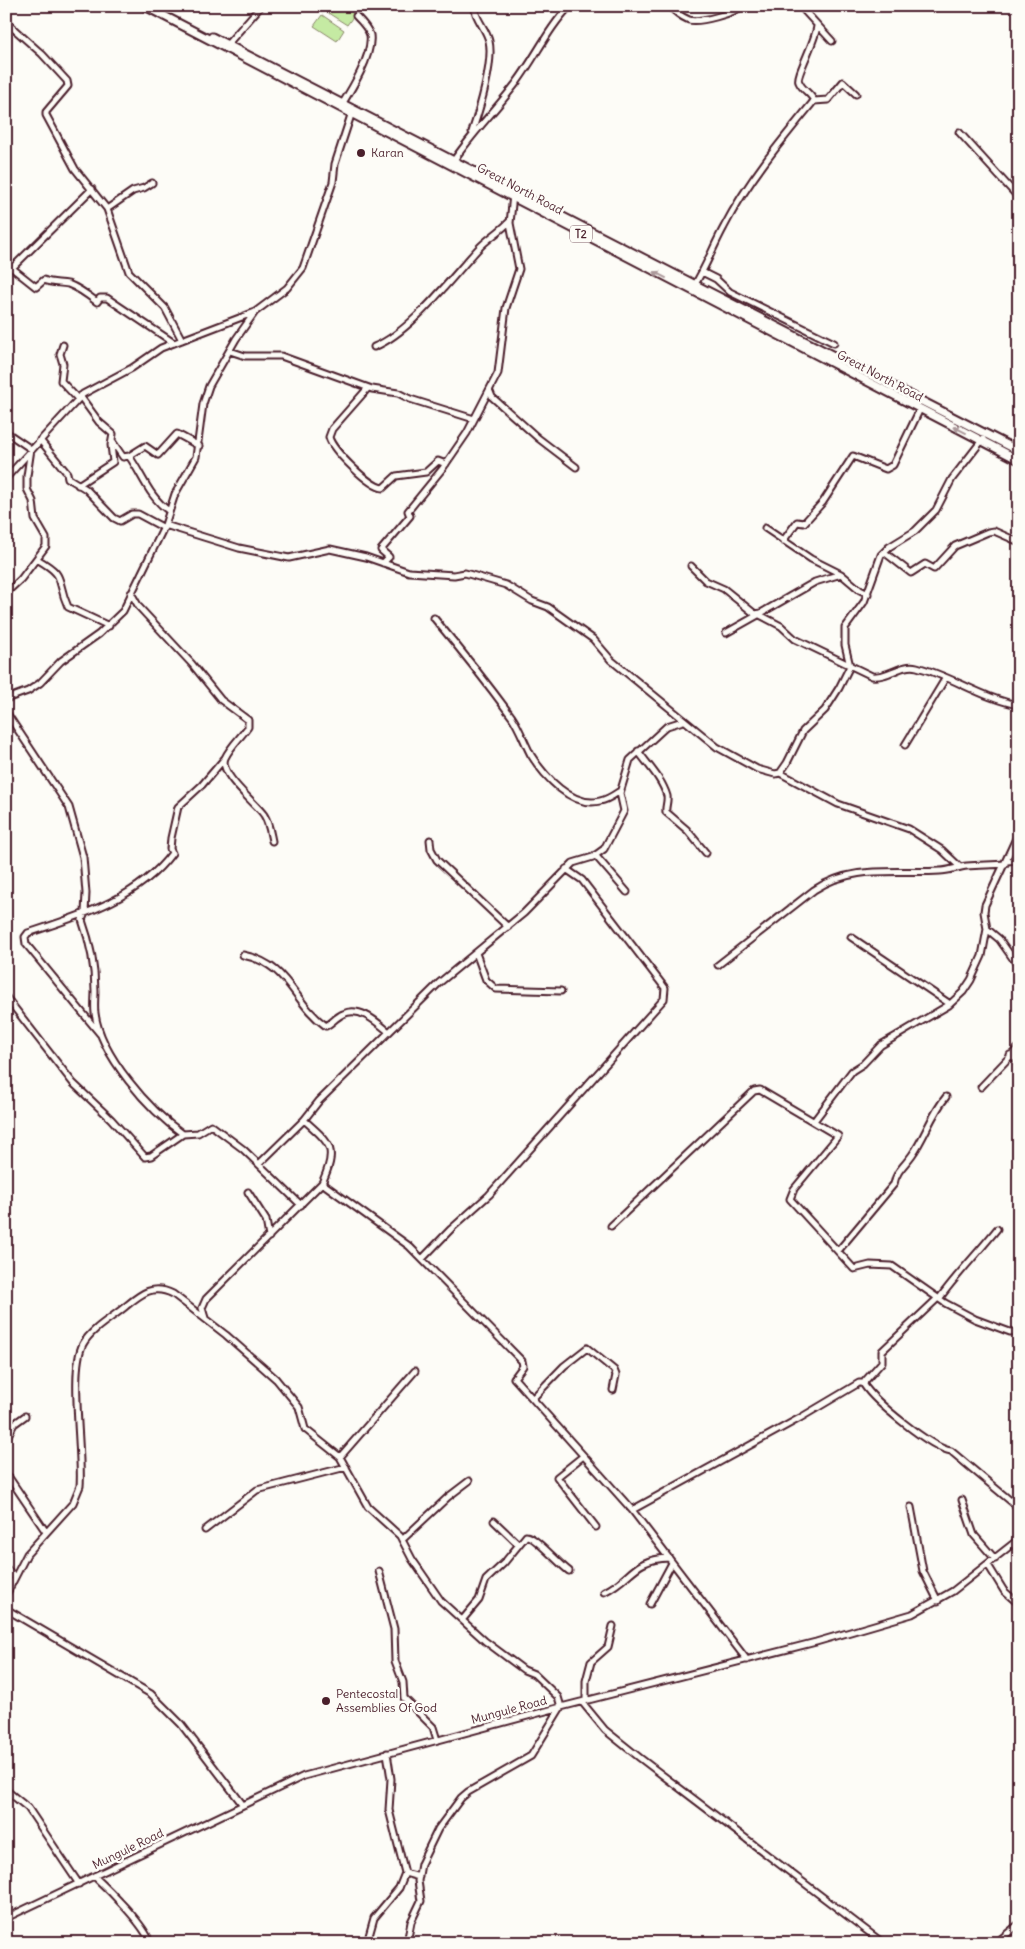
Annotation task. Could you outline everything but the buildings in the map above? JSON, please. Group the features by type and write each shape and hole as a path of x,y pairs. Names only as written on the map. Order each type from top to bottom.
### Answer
{"highway":[{"name":"Great North Road","path":"144,6 984,438 1019,460"},
{"name":"Great North Road","path":"152,6 225,47"},
{"name":"Great North Road","path":"693,288 920,410 1019,451"}],"street":[{"path":"225,47 261,6"},
{"path":"472,135 478,117 491,54 487,35 474,13 474,6"},
{"path":"452,163 472,135 517,82 559,19 570,6"},
{"path":"670,6 676,14 695,20 732,13 742,6"},
{"path":"800,6 832,41"},
{"path":"340,106 363,66 369,42 368,31 356,16"},
{"path":"6,22 42,54 67,81 68,86 46,114 72,165 107,209 129,272 165,308 182,340"},
{"path":"814,101 812,96 798,82 798,75 814,44 817,26"},
{"path":"693,288 741,198 814,101 828,100 842,82 856,94"},
{"path":"6,478 78,397 132,368 154,351 255,312 287,288 303,268 333,182 335,164 352,112"},
{"path":"959,132 1019,198"},
{"path":"107,209 133,191 144,188 152,183"},
{"path":"92,189 12,268 36,287 44,280 50,283 68,284 83,291 97,302 100,298 107,298 174,343"},
{"path":"384,563 388,557 381,550 410,516 408,511 446,464 490,392 500,368 506,308 519,272 510,221 513,195"},
{"path":"374,347 398,332 449,282 479,248 510,221"},
{"path":"702,272 716,279 730,292 834,343"},
{"path":"6,699 28,691 69,655 109,626 123,611 165,527 168,511 175,494 193,464 207,392 255,312"},
{"path":"62,345 60,354 63,364 61,381 78,397 99,422 114,434 112,442 113,462 78,485"},
{"path":"230,351 245,356 281,356 368,388 398,393 410,399 474,419"},
{"path":"368,388 332,429 329,437 332,444 359,473 383,488 396,476 423,474 438,461 446,464"},
{"path":"490,392 492,397 538,438 576,467"},
{"path":"783,541 797,522 804,523 823,502 853,456 886,469 893,465 920,410"},
{"path":"6,432 31,449"},
{"path":"112,442 123,457 129,456 145,446 158,455 177,434 198,446"},
{"path":"780,773 802,731 833,699 850,666 845,645 845,628 868,594 876,566 884,552 916,531 932,516 952,479 984,438"},
{"path":"40,440 67,473 68,478 86,489 117,520 123,520 132,514 138,514 165,527 203,535 239,548 289,558 330,548 414,573 430,572 454,575 465,573 506,585 532,601 548,607 593,639 610,660 674,710 683,721 723,751 771,775 780,773 838,804 909,829 942,850 960,867"},
{"path":"6,593 21,579 46,543 44,534 35,519 33,501 27,489 31,449"},
{"path":"129,456 155,501 168,511"},
{"path":"765,528 811,559 841,574 860,590 868,594"},
{"path":"884,552 911,573 925,564 934,569 955,546 988,532 994,531 1019,542"},
{"path":"36,559 53,569 59,576 68,607 109,626"},
{"path":"691,566 706,581 724,589 749,610 781,626 794,639 850,666 878,677 886,676 902,668 915,666 994,700 1019,705"},
{"path":"726,633 815,582 841,574"},
{"path":"102,1036 93,1028 24,940 28,933 116,900 141,884 162,866 172,853 170,849 171,838 178,807 202,785 248,727 248,720 221,700 187,658 139,608 131,594"},
{"path":"434,618 472,664 512,718 543,772 573,796 590,802 605,800 620,791"},
{"path":"905,745 945,679"},
{"path":"6,712 69,807 83,857 86,893 85,913 82,920 88,937 94,976 95,1014 102,1036 123,1073 150,1106 183,1134"},
{"path":"260,1164 304,1120 319,1101 439,983 524,913 573,863 596,855 607,845 624,811 620,791 629,764 638,751 667,726 683,721"},
{"path":"638,751 656,774 665,791 668,799 666,812 686,830 706,853"},
{"path":"225,758 227,771 266,818 272,841"},
{"path":"814,1121 852,1070 863,1064 881,1044 950,1004 962,992 976,970 987,938 984,912 986,905 1019,832"},
{"path":"430,840 431,849 437,860 508,927"},
{"path":"596,855 627,892"},
{"path":"718,965 734,950 826,882 858,872 942,872 960,867 1019,860"},
{"path":"422,1259 451,1229 489,1195 664,998 664,988 621,929 582,880 566,870"},
{"path":"987,929 999,939 1019,967"},
{"path":"851,937 950,1004"},
{"path":"476,953 486,980 496,989 561,991"},
{"path":"242,956 264,961 277,970 315,1017 326,1026 343,1014 361,1013 367,1015 390,1032"},
{"path":"6,997 73,1083 105,1113 145,1157 151,1156 183,1134 194,1134 207,1126 214,1126 260,1164 302,1205"},
{"path":"981,1087 1019,1047"},
{"path":"1010,1055 1019,1061"},
{"path":"611,1226 757,1089 814,1121 838,1138 794,1190 790,1199 854,1269 870,1265 892,1266 939,1299 982,1322 1010,1332 1019,1331"},
{"path":"838,1251 894,1184 897,1173 912,1155 924,1131 946,1097"},
{"path":"205,1318 202,1308 206,1299 322,1183 331,1162 331,1154 323,1137 304,1120"},
{"path":"322,1183 393,1233 422,1259 522,1361 523,1366 514,1378 582,1457 632,1510 747,1660"},
{"path":"248,1192 266,1220 269,1238"},
{"path":"632,1510 800,1418 859,1383 864,1383 882,1362 882,1350 939,1299 958,1273 978,1253 997,1229"},
{"path":"6,1595 12,1587 14,1577 27,1554 73,1503 80,1486 78,1372 80,1350 87,1338 141,1294 151,1289 162,1289 173,1294 265,1367 299,1407 305,1429 340,1457 368,1507 402,1540 430,1587 441,1601 485,1641 524,1670 534,1674 558,1697 561,1707 531,1756 461,1798 438,1829 421,1864 418,1877 421,1901 411,1922 407,1943"},
{"path":"533,1398 564,1366 587,1348 614,1370 616,1375 612,1390"},
{"path":"340,1457 415,1371"},
{"path":"864,1383 865,1387 891,1413 959,1457 1019,1508"},
{"path":"6,1439 14,1424 25,1416"},
{"path":"582,1457 557,1477 596,1527"},
{"path":"205,1530 257,1490 346,1467"},
{"path":"6,1473 46,1532"},
{"path":"402,1540 448,1497 469,1481"},
{"path":"962,1500 974,1535 994,1559"},
{"path":"911,1507 922,1571 938,1601"},
{"path":"494,1521 518,1544"},
{"path":"463,1619 479,1600 486,1580 504,1563 518,1544 529,1535 569,1571"},
{"name":"Mungule Road","path":"6,1918 304,1776 886,1623 912,1614 938,1601 988,1565 1019,1539"},
{"path":"604,1592 641,1563 652,1558 671,1560"},
{"path":"650,1604 671,1560"},
{"path":"988,1565 1004,1591 1019,1604"},
{"path":"6,1568 14,1577"},
{"path":"379,1571 394,1629 395,1661 403,1682 404,1698 433,1727 437,1740"},
{"path":"6,1609 151,1694 181,1724 243,1804"},
{"path":"613,1626 608,1646 591,1662 586,1681 584,1701 605,1730 713,1815 883,1943"},
{"path":"367,1943 374,1918 399,1888 405,1874 389,1810 391,1779 387,1753"},
{"path":"6,1790 28,1808 80,1884"},
{"path":"405,1874 418,1877"},
{"path":"94,1876 116,1896 145,1932 150,1943"},
{"path":"996,1943 1019,1924"}],"green space":[{"path":"327,6 342,6 355,14 347,25 325,11"},
{"path":"322,15 344,30 337,41 314,26"}],"place":[{"name":"Karan","path":"361,153"},
{"name":"Pentecostal Assemblies Of God","path":"326,1701"}]}
